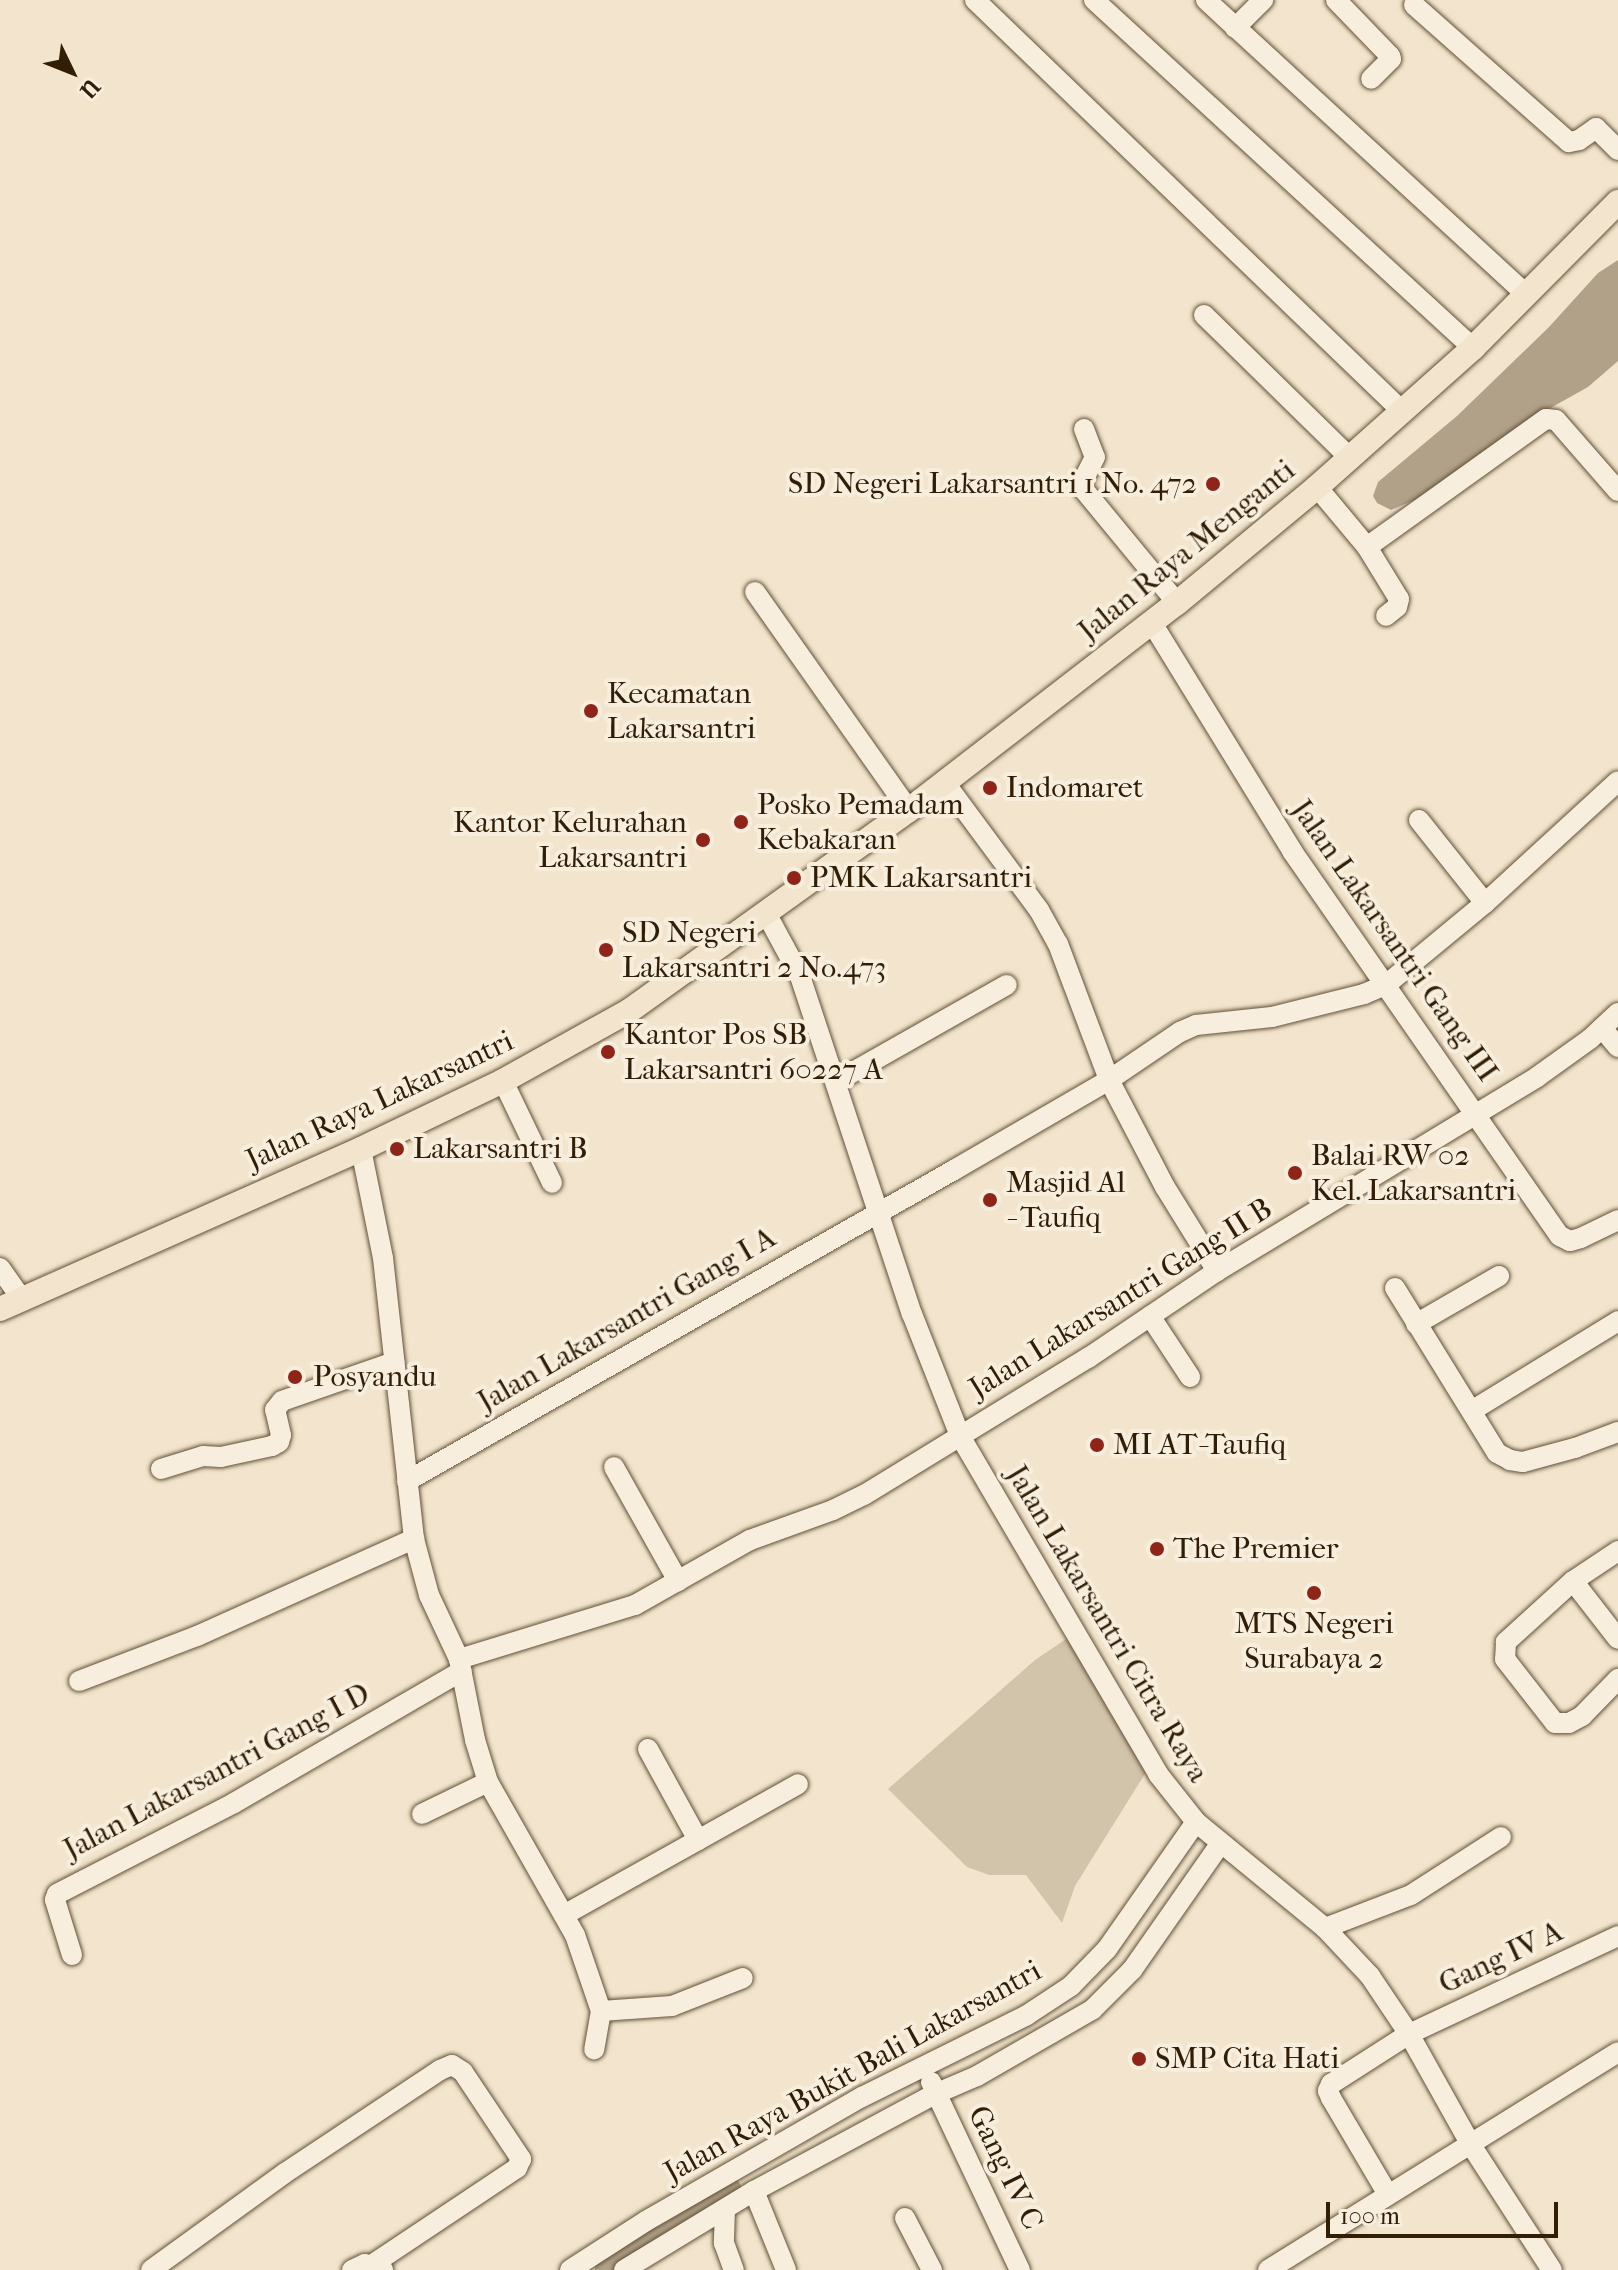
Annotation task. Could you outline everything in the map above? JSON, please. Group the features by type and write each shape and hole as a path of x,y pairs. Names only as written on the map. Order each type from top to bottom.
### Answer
{"main road":[{"name":"Jalan Raya Menganti","path":"766,913 945,783 1152,623 1317,487 1473,348 1618,202"},
{"name":"Jalan Raya Lakarsantri","path":"10,1304 361,1149 503,1081 629,1011 766,913"}],"street":[{"path":"975,0 1402,411"},
{"path":"1094,0 1473,348"},
{"path":"1206,0 1527,295"},
{"path":"1235,28 1263,0"},
{"path":"1336,0 1390,56 1391,59 1371,79"},
{"path":"1414,5 1569,142 1579,140 1596,128 1618,150"},
{"path":"1204,315 1350,458"},
{"path":"1367,547 1546,419 1556,420 1618,491"},
{"path":"1084,429 1095,457 1082,482 1084,490 1177,603"},
{"path":"1317,487 1367,547 1399,599 1397,607 1386,616"},
{"path":"755,592 909,810"},
{"name":"Jalan Lakarsantri Gang III","path":"1152,623 1292,851 1476,1111 1560,1236 1570,1241 1581,1238 1618,1220"},
{"name":"Jalan Lakarsantri Gang I A","path":"407,1481 1109,1080 1167,1039 1196,1025 1272,1017 1364,994 1387,984 1485,903 1618,781"},
{"path":"945,783 1039,910 1058,944 1109,1080 1165,1187 1217,1271"},
{"path":"1419,820 1485,903"},
{"name":"Jalan Lakarsantri Citra Raya","path":"766,913 800,976 878,1211 960,1436 1158,1774 1196,1822 1325,1928 1370,1976 1409,2034 1471,2145 1552,2270"},
{"path":"837,1081 1007,985"},
{"name":"Jalan Lakarsantri Gang II B","path":"460,1665 614,1613 750,1540 833,1510 864,1495 1217,1271 1476,1111 1537,1077 1618,1013"},
{"path":"1602,1028 1618,1047"},
{"path":"503,1081 552,1183"},
{"path":"361,1149 383,1258 414,1539 429,1595 460,1665 475,1740 488,1782 575,1935 601,2011 594,2049"},
{"path":"0,1268 10,1304"},
{"path":"1416,1324 1499,1276"},
{"path":"1395,1288 1497,1453 1523,1462 1618,1432"},
{"path":"1150,1316 1190,1377"},
{"path":"1473,1410 1618,1321"},
{"path":"161,1469 203,1456 221,1457 272,1446 279,1442 281,1435 275,1410 282,1401 394,1362"},
{"path":"614,1467 678,1581"},
{"path":"79,1681 197,1636 414,1539"},
{"path":"1618,1551 1573,1581 1506,1642 1505,1659 1555,1723 1569,1723 1582,1716 1618,1679"},
{"path":"1573,1581 1618,1639"},
{"name":"Jalan Lakarsantri Gang I D","path":"72,1955 55,1900 57,1894 234,1803 460,1665"},
{"path":"648,1749 698,1840"},
{"path":"422,1814 488,1782"},
{"path":"564,1915 798,1784"},
{"name":"Jalan Raya Bukit Bali Lakarsantri","path":"570,2270 646,2221 862,2097 1027,2015 1071,1986 1107,1949 1196,1822"},
{"path":"1325,1928 1411,1895 1501,1837"},
{"name":"Jalan Raya Bukit Bali Lakarsantri","path":"624,2270 754,2191 935,2094 977,2076 1092,2010 1132,1970 1221,1843"},
{"name":"Gang IV A","path":"1387,2193 1328,2091 1331,2084 1409,2034 1618,1936"},
{"path":"601,2011 672,2006 743,1978"},
{"path":"1268,2270 1387,2193 1471,2145 1618,2052"},
{"path":"151,2270 285,2173 452,2065 463,2072 521,2159 517,2168 378,2267 352,2270"},
{"name":"Gang IV C","path":"925,2066 935,2094 1010,2243 1020,2270"},
{"path":"754,2191 777,2241 786,2270"},
{"path":"725,2209 724,2243 734,2270"},
{"path":"905,2218 932,2270"}],"shaded area":[{"path":"1618,260 1618,361 1588,387 1529,420 1424,496 1391,510 1377,503 1373,496 1378,482 1457,416 1549,327 1598,273"},
{"path":"1069,1637 1148,1769 1075,1886 1062,1923 1026,1875 989,1875 967,1867 888,1789 1035,1660"}],"waterway":[{"path":"609,2270 728,2190"}],"place":[{"name":"SD Negeri Lakarsantri 1 No. 472","path":"1213,484"},
{"name":"Kecamatan Lakarsantri","path":"591,711"},
{"name":"Indomaret","path":"990,788"},
{"name":"Posko Pemadam Kebakaran","path":"741,822"},
{"name":"Kantor Kelurahan Lakarsantri","path":"703,840"},
{"name":"PMK Lakarsantri","path":"794,878"},
{"name":"SD Negeri Lakarsantri 2 No.473","path":"606,950"},
{"name":"Kantor Pos SB Lakarsantri 60227 A","path":"608,1052"},
{"name":"Lakarsantri B","path":"397,1149"},
{"name":"Balai RW 02 Kel. Lakarsantri","path":"1295,1173"},
{"name":"Masjid Al - Taufiq","path":"990,1200"},
{"name":"Posyandu","path":"295,1377"},
{"name":"MI AT-Taufiq","path":"1097,1445"},
{"name":"The Premier","path":"1157,1549"},
{"name":"MTS Negeri Surabaya 2","path":"1314,1593"},
{"name":"SMP Cita Hati","path":"1139,2059"}]}
